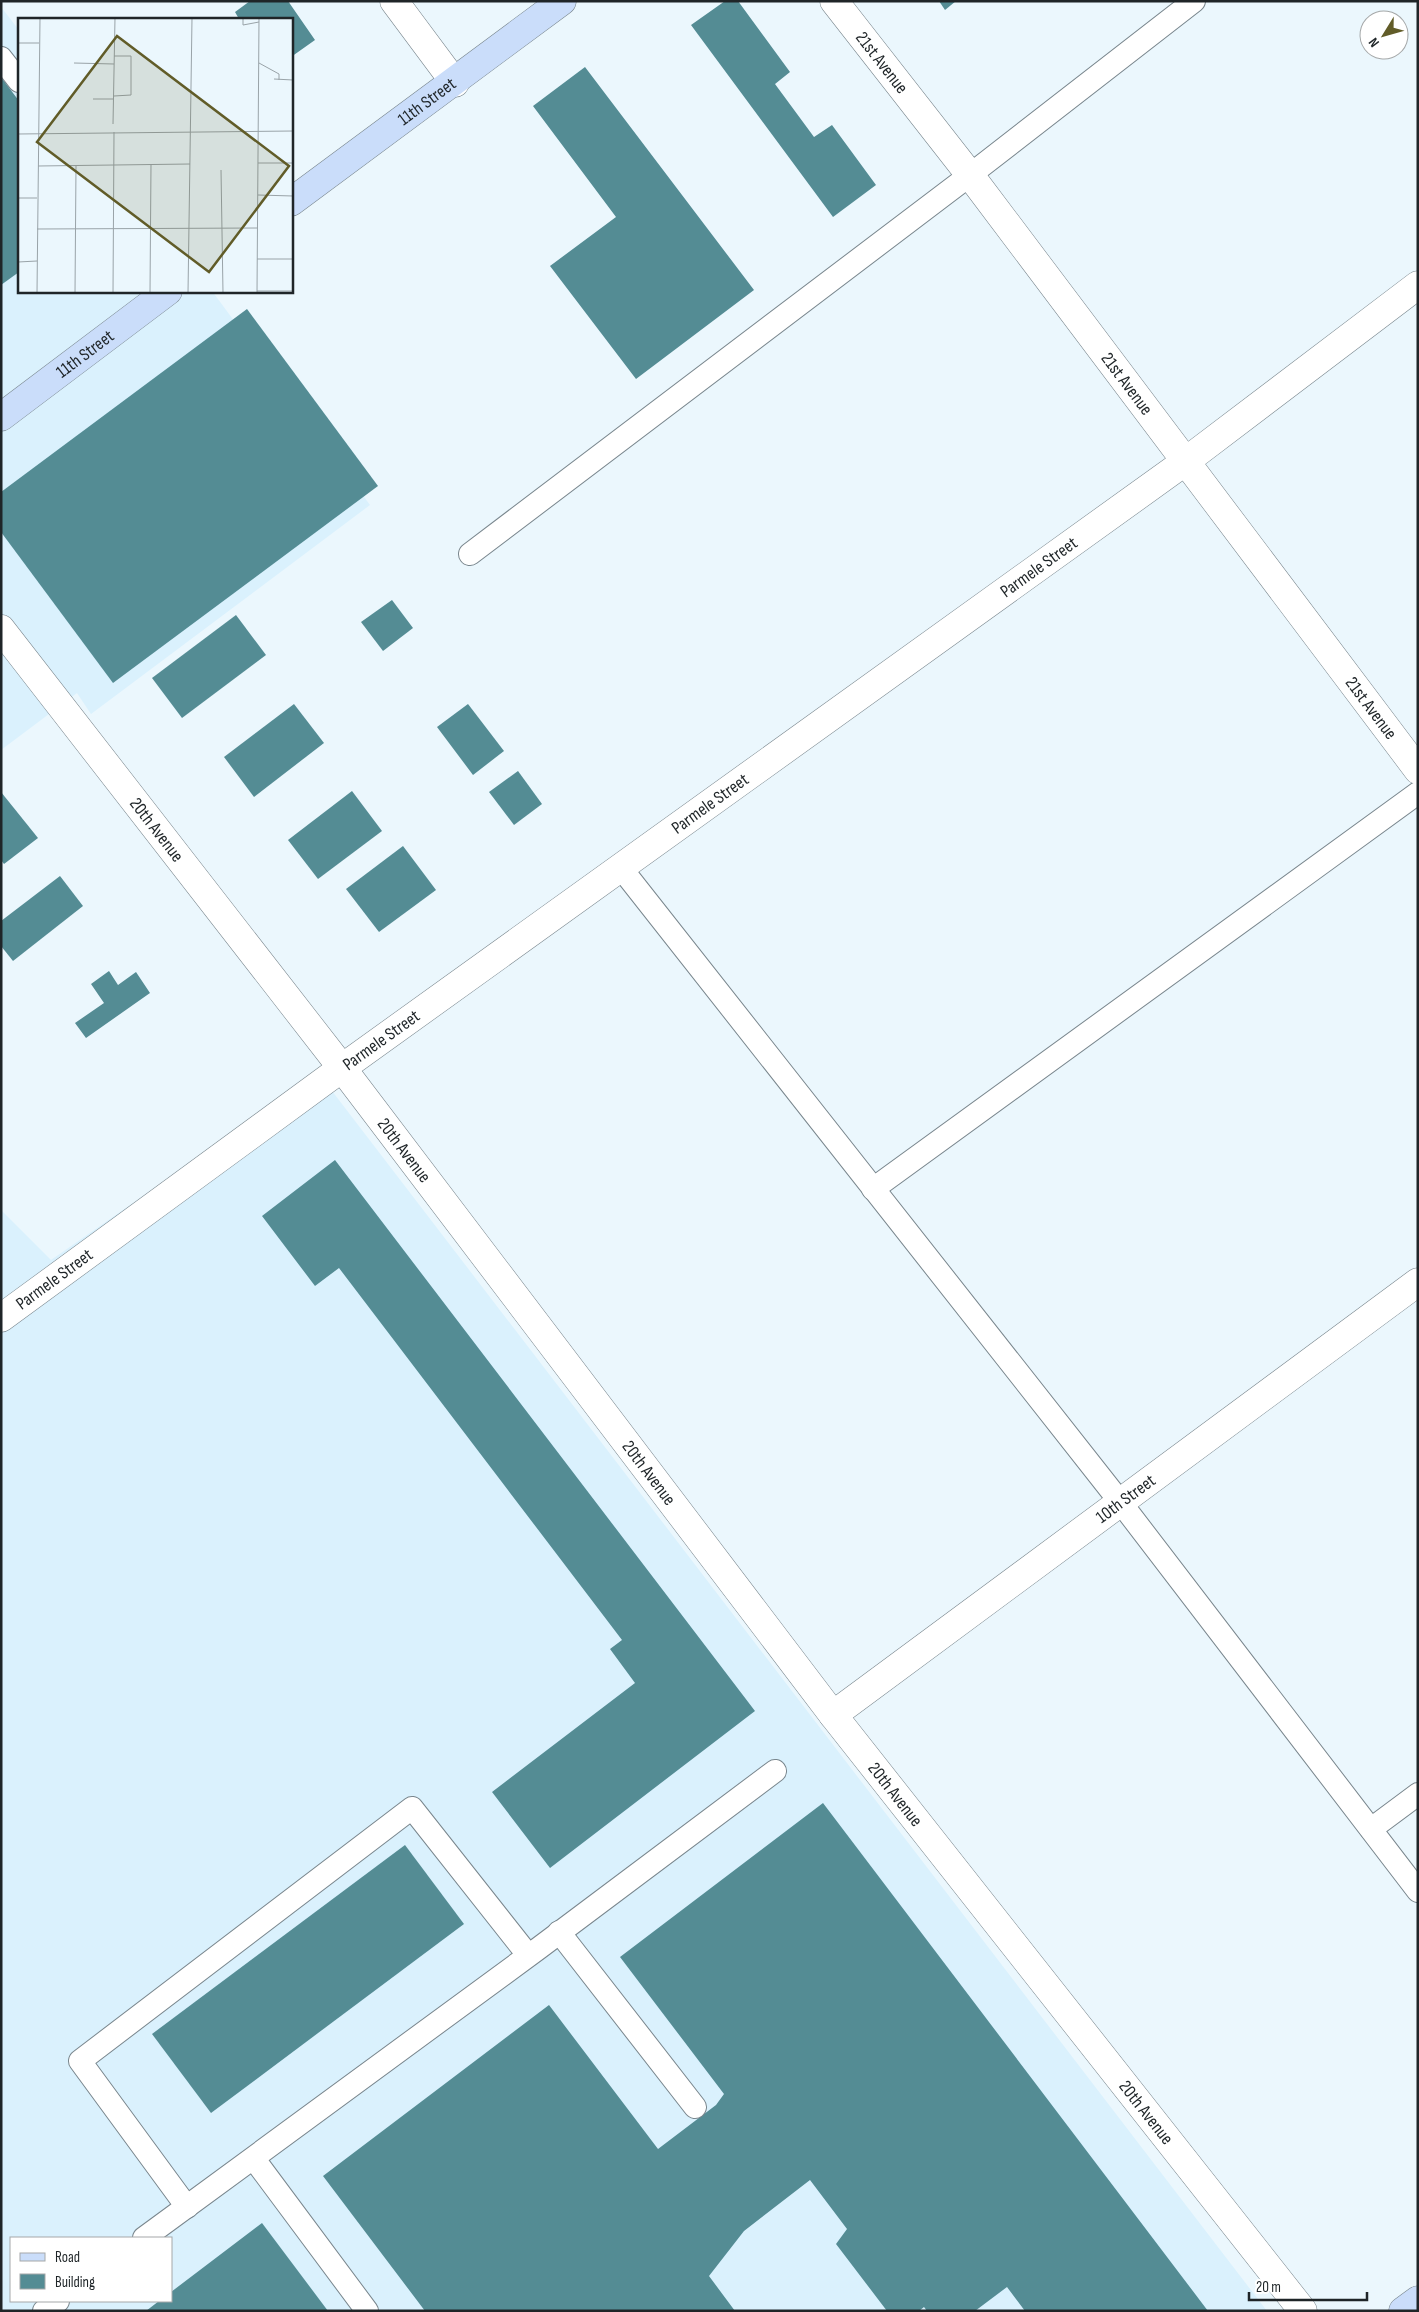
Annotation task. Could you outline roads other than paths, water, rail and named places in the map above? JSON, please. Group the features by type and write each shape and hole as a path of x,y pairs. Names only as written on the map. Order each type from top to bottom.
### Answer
{"main road":[{"name":"11th Street","path":"292,201 455,83 562,1"},
{"name":"11th Street","path":"1,417 167,292"},
{"path":"1403,2311 1418,2300"}],"street":[{"path":"394,1 455,83"},
{"name":"21st Avenue","path":"834,1 970,175 1418,770"},
{"name":"Parmele Street","path":"1,1318 342,1068 1186,461 1418,285"},
{"name":"20th Avenue","path":"1,629 342,1068 833,1716 1303,2311"},
{"name":"10th Street","path":"833,1716 1418,1282"}],"lane":[{"path":"470,554 970,175 1194,1"},
{"path":"1,58 18,80"},
{"path":"873,1189 1418,793"},
{"path":"621,868 1120,1503 1418,1890"},
{"path":"145,2237 254,2159 775,1771"},
{"path":"1371,1829 1418,1794"},
{"path":"187,2207 80,2061 412,1808 528,1955"},
{"path":"559,1932 695,2107"},
{"path":"254,2159 367,2311"},
{"path":"44,2311 57,2302"}]}
